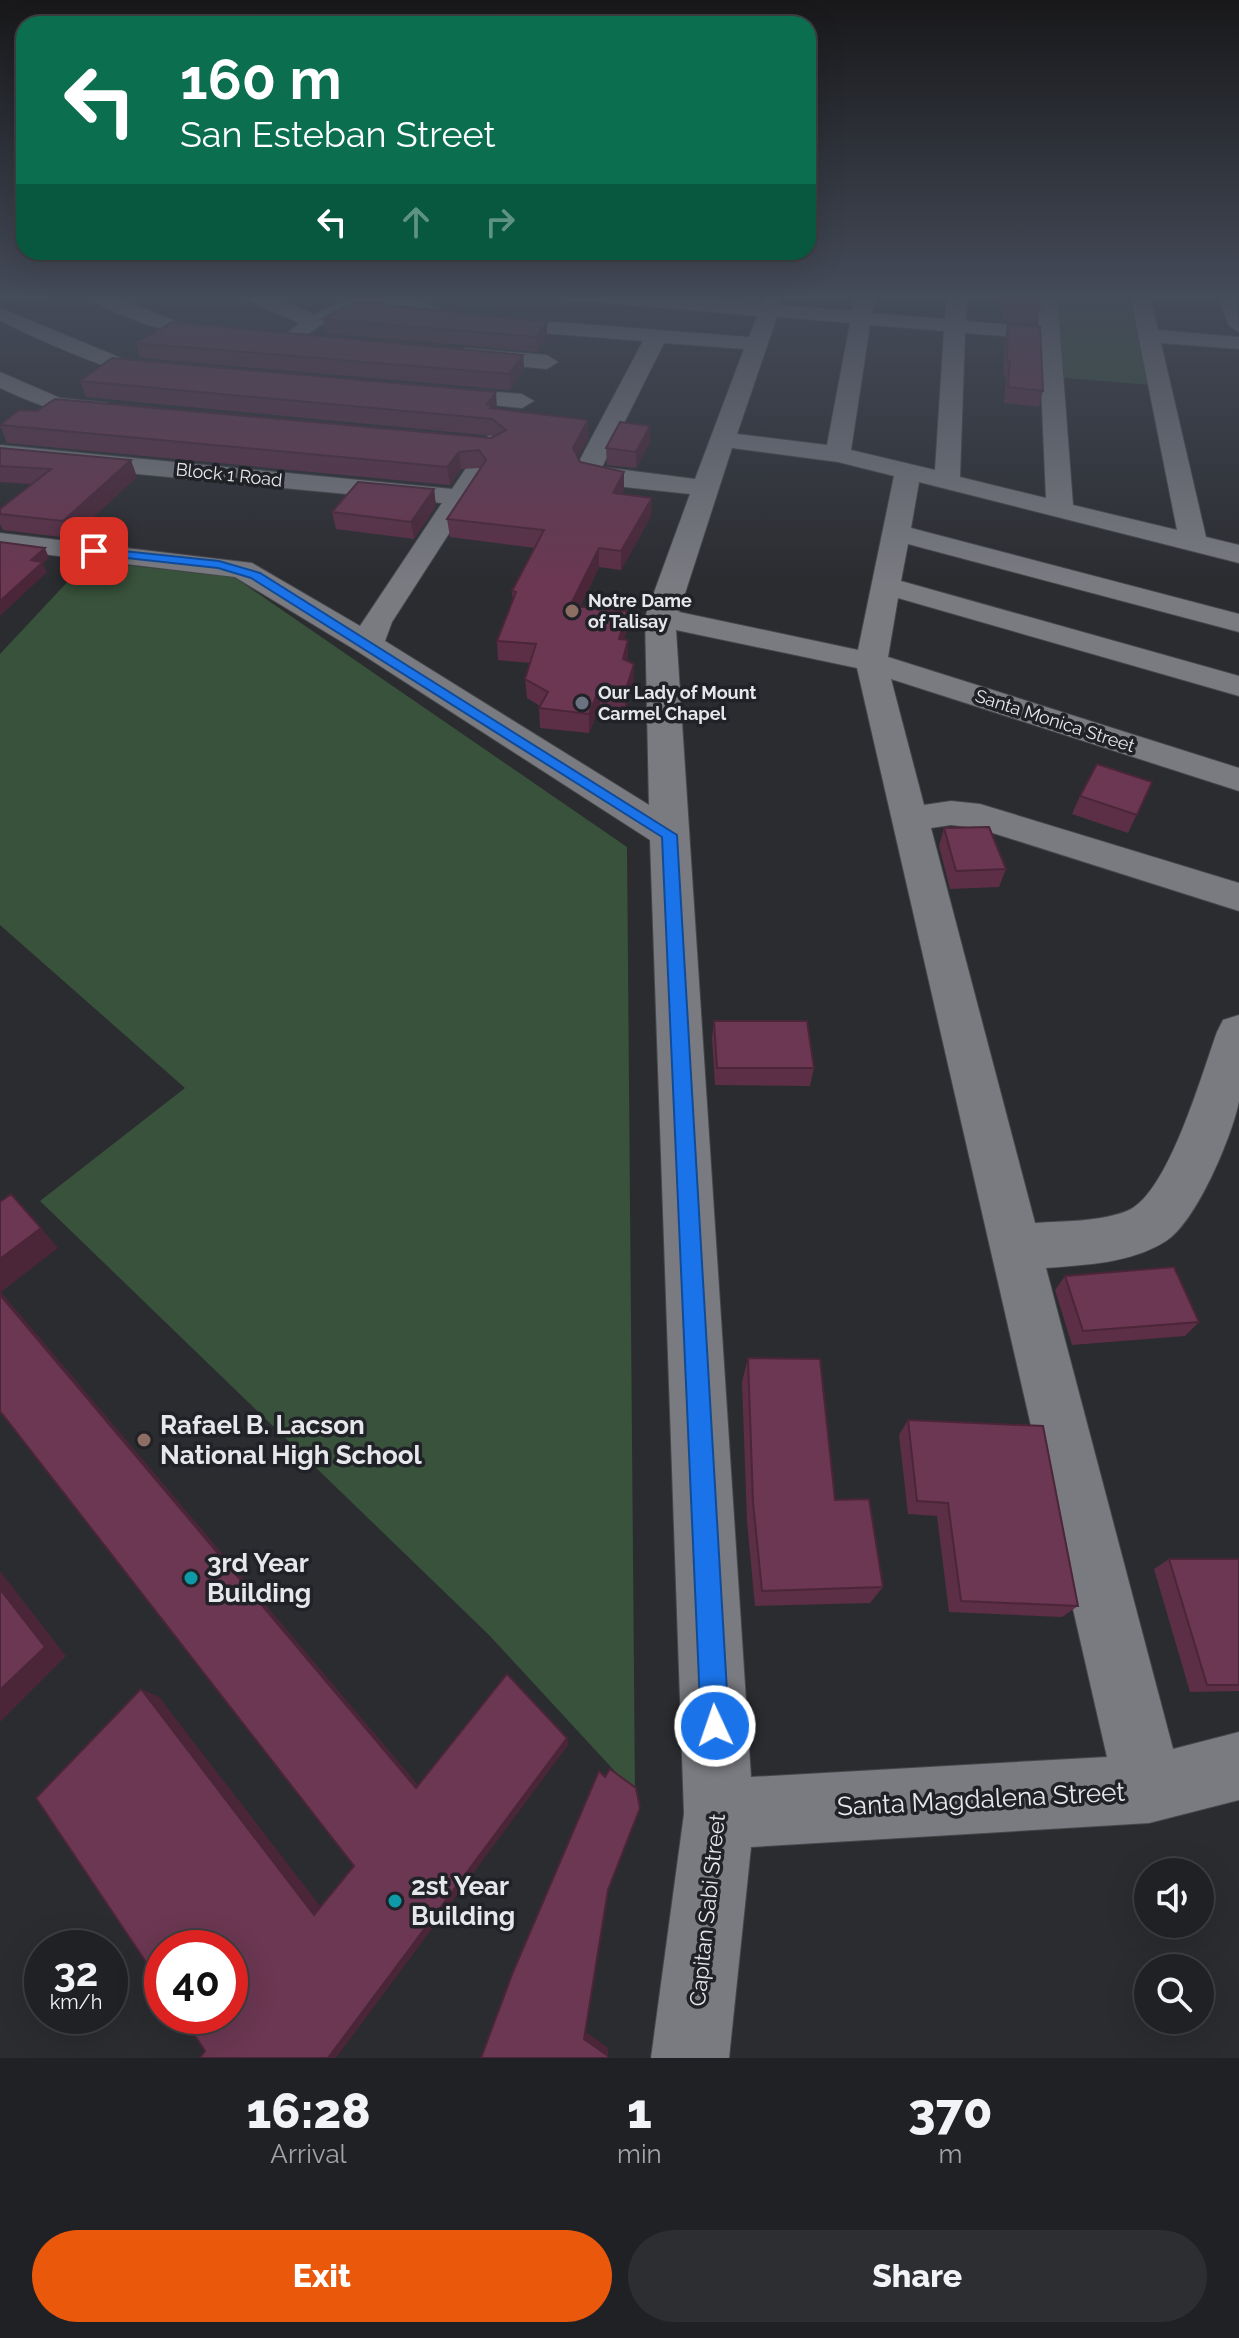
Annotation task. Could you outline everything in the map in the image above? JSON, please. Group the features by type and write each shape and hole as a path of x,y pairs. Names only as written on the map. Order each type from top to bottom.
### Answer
{"street":[{"path":"23,390 55,405 133,413"},
{"path":"14,430 81,390"},
{"path":"368,644 377,622 529,390"},
{"path":"629,390 589,467 592,473 705,488"},
{"name":"Capitan Sabi Street","path":"690,2058 719,1814 660,617 740,390"},
{"path":"838,454 848,390"},
{"path":"944,390 928,476 895,532 888,586 871,662 907,819 1149,1789"},
{"path":"1054,390 1060,507"},
{"path":"1161,390 1193,542"},
{"path":"414,392 522,401"},
{"path":"722,439 838,454 1239,554"},
{"path":"462,443 493,446"},
{"name":"Block 1 Road","path":"0,453 457,497"},
{"path":"895,532 1239,623"},
{"path":"0,541 242,569 368,644 670,835"},
{"path":"888,586 1239,686"},
{"name":"Santa Monica Street","path":"660,617 871,662 1239,780"},
{"path":"554,763 582,773 614,777 639,768 656,752 664,731"},
{"path":"907,819 951,813 980,816 1239,897"},
{"path":"1015,1248 1116,1236 1149,1225 1177,1197 1239,1032"},
{"name":"Santa Magdalena Street","path":"719,1814 1149,1789 1239,1766"}],"green space":[{"path":"87,561 234,577 627,847 635,1793 490,1636 40,1201 185,1088 0,925 0,654"}],"building":[{"path":"178,390 474,390 496,392 487,404 492,405 490,408 588,420 573,448 580,462 624,472 613,493 652,498 621,551 599,548 570,606 627,611 619,639 628,640 623,659 634,664 625,692 600,687 589,714 539,708 548,692 525,679 536,644 497,641 516,592 512,591 544,530 447,519 486,460 479,450 459,452 447,467 0,425 19,410 37,411 55,399 491,438 506,430 492,419"},
{"path":"620,422 650,426 636,452 606,448"},
{"path":"0,448 131,460 63,521 0,514 0,509 51,469 0,466"},
{"path":"358,482 434,489 411,522 332,512"},
{"path":"0,542 45,548 31,560 43,562 0,601"},
{"path":"1097,764 1152,782 1137,815 1080,796"},
{"path":"989,827 1006,869 956,871 944,828"},
{"path":"714,1021 807,1021 814,1068 717,1068"},
{"path":"11,1194 41,1228 0,1259 0,1202"},
{"path":"1174,1267 1199,1322 1083,1331 1065,1276"},
{"path":"0,1295 416,1788 507,1674 567,1738 328,2058 200,2058 205,2051 194,2034 248,2034 248,1930 144,1930 144,1959 128,1935 128,1930 124,1930 36,1798 141,1689 314,1915 354,1866 0,1411"},
{"path":"748,1358 820,1359 835,1500 869,1499 883,1587 762,1591 753,1502"},
{"path":"908,1420 1043,1426 1078,1606 961,1601 948,1503 917,1501"},
{"path":"1169,1559 1239,1559 1239,1685 1207,1685"},
{"path":"0,1589 45,1647 0,1690"},
{"path":"610,1769 636,1788 640,1808 608,1890 584,2039 608,2056 481,2058 513,1972 599,1771 605,1777"}],"place":[{"name":"Notre Dame of Talisay","path":"572,611"},
{"name":"Our Lady of Mount Carmel Chapel","path":"582,703"},
{"name":"Rafael B. Lacson National High School","path":"144,1440"},
{"name":"3rd Year Building","path":"191,1578"},
{"name":"2st Year Building","path":"395,1901"}],"route":[{"path":"94,551 219,565 255,575 670,835 715,1726"}]}
